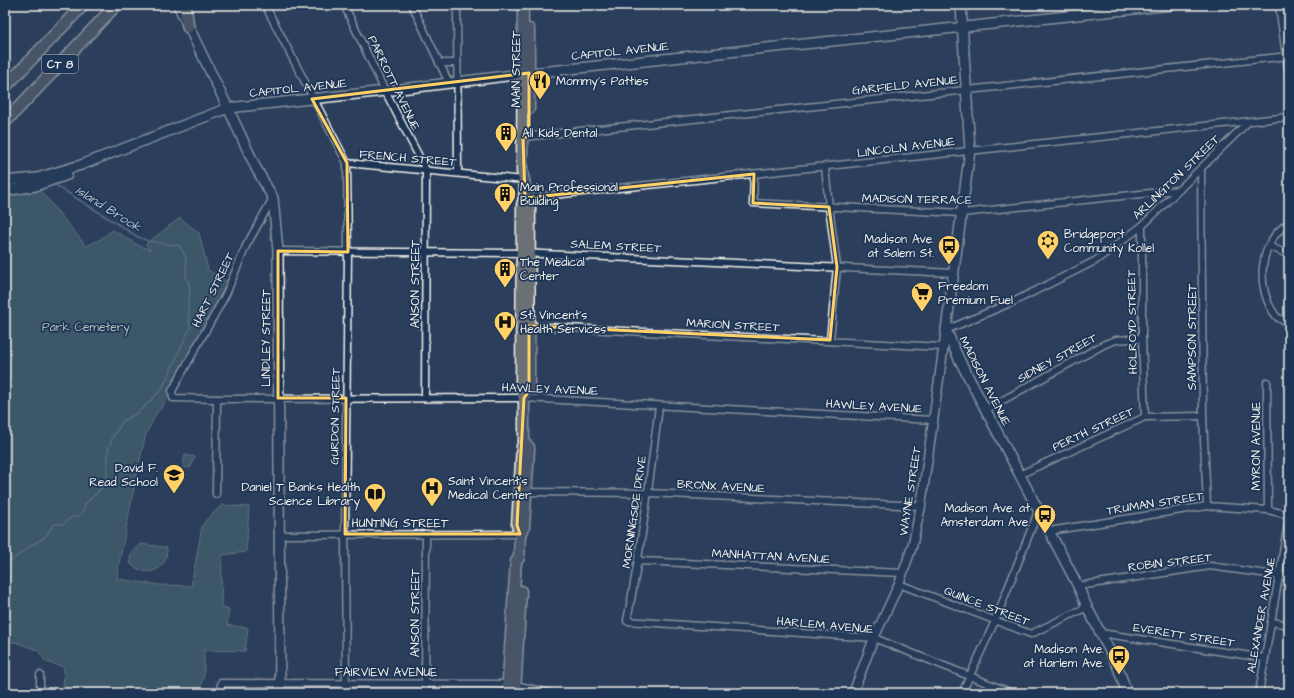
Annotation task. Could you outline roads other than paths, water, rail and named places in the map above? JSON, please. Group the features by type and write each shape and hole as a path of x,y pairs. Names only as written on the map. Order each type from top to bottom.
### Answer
{"highway":[{"name":"CT 8","path":"5,87 83,5"},
{"name":"CT 8","path":"5,122 116,5"},
{"path":"185,5 188,27"}],"main road":[{"name":"LINDLEY STREET","path":"178,5 256,168 273,198 278,251 280,688"},
{"name":"MAIN STREET","path":"511,689 515,623 523,560 519,558 520,534 524,527 523,492 529,450 529,447 524,442 524,398 521,390 525,325 526,253 522,205 525,198 525,180 522,172 526,137 526,73 523,5"},
{"name":"MAIN STREET","path":"526,73 530,5"},
{"name":"MADISON AVENUE","path":"961,5 970,150 946,330 985,410 1078,586 1087,607 1117,665 1127,693"},
{"name":"CAPITOL AVENUE","path":"5,181 37,178 81,165 228,108 385,91 526,73 1172,5"},
{"name":"CAPITOL AVENUE","path":"5,191 35,186 71,174 81,165"}],"street":[{"name":"FRENCH STREET","path":"265,5 312,99 347,163 525,180"},
{"name":"PARROTT AVENUE","path":"344,5 385,91 426,170"},
{"path":"412,5 439,63 453,82"},
{"path":"457,5 457,63 453,82 458,173"},
{"path":"1279,5 1288,56 1289,77"},
{"name":"GARFIELD AVENUE","path":"526,137 1288,56"},
{"path":"439,63 457,63"},
{"name":"LINCOLN AVENUE","path":"525,198 1289,117"},
{"name":"ARLINGTON STREET","path":"946,330 1015,302 1095,261 1142,226 1248,122"},
{"name":"GURDON STREET","path":"346,693 345,534 348,252 347,163"},
{"path":"826,167 836,267 830,340"},
{"name":"SAMPSON STREET","path":"1201,169 1203,416 1207,506"},
{"name":"ANSON STREET","path":"425,398 427,252 426,170"},
{"name":"MADISON TERRACE","path":"754,174 753,203 962,213 1180,190"},
{"name":"HART STREET","path":"172,391 226,294 246,246 273,198"},
{"path":"1289,223 1281,228 1268,246 1263,261 1262,284 1268,302 1277,317 1289,324"},
{"name":"HOLROYD STREET","path":"1142,226 1142,338 1145,417"},
{"path":"1268,246 1289,255"},
{"name":"SALEM STREET","path":"278,251 526,253 954,273"},
{"name":"MARION STREET","path":"525,325 943,347"},
{"name":"WAYNE STREET","path":"853,693 874,638 899,584 912,547 921,506 932,420 946,330"},
{"name":"SIDNEY STREET","path":"985,410 1105,344 1116,340 1142,338"},
{"name":"MYRON AVENUE","path":"1266,382 1268,510"},
{"name":"HAWLEY AVENUE","path":"172,391 173,398 524,398 932,420"},
{"path":"216,494 217,399"},
{"name":"MORNINGSIDE DRIVE","path":"627,622 638,561 659,406"},
{"name":"PERTH STREET","path":"1019,475 1145,417 1203,416"},
{"name":"BRONX AVENUE","path":"523,492 648,493 921,506"},
{"name":"TRUMAN STREET","path":"1048,531 1207,506 1268,510 1289,516"},
{"path":"962,693 995,621 1038,512"},
{"name":"ALEXANDER AVENUE","path":"1259,693 1289,516"},
{"name":"ANSON STREET","path":"425,693 426,534"},
{"name":"HUNTING STREET","path":"279,535 520,534"},
{"name":"MANHATTAN AVENUE","path":"638,561 902,573"},
{"name":"ROBIN STREET","path":"1078,586 1210,566 1289,577"},
{"name":"QUINCE STREET","path":"899,584 1031,634 1087,607"},
{"name":"HARLEM AVENUE","path":"627,622 874,638 1012,693"},
{"path":"1271,622 1289,625"},
{"name":"EVERETT STREET","path":"1100,633 1264,658"},
{"path":"40,675 40,693"},
{"name":"FAIRVIEW AVENUE","path":"221,693 221,683 280,688 346,682 425,683 549,693"}],"waterway":[{"name":"Island Brook","path":"5,565 45,537 54,524 63,524 72,517 77,517 84,510 85,504 107,483 108,450 113,436 123,421 139,412 162,389 190,328 188,304 190,288 186,276 186,258 180,246 148,241 138,237 57,186"}],"place":[{"name":"Mommy's Patties","path":"540,100"},
{"name":"All Kids Dental","path":"506,152"},
{"name":"Main Professional Building","path":"505,214"},
{"name":"Bridgeport Community Kollel","path":"1048,260"},
{"name":"Madison Ave. at Salem St.","path":"949,266"},
{"name":"The Medical Center","path":"505,288"},
{"name":"Freedom Premium Fuel","path":"922,312"},
{"name":"St. Vincent's Health Services","path":"505,342"},
{"name":"David F. Read School","path":"174,494"},
{"name":"Saint Vincent's Medical Center","path":"432,508"},
{"name":"Daniel T Banks Health Science Library","path":"375,514"},
{"name":"Madison Ave. at Amsterdam Ave.","path":"1045,534"},
{"name":"Madison Ave. at Harlem Ave.","path":"1119,676"}],"park label":[{"name":"Park Cemetery","path":"86,327"}]}
